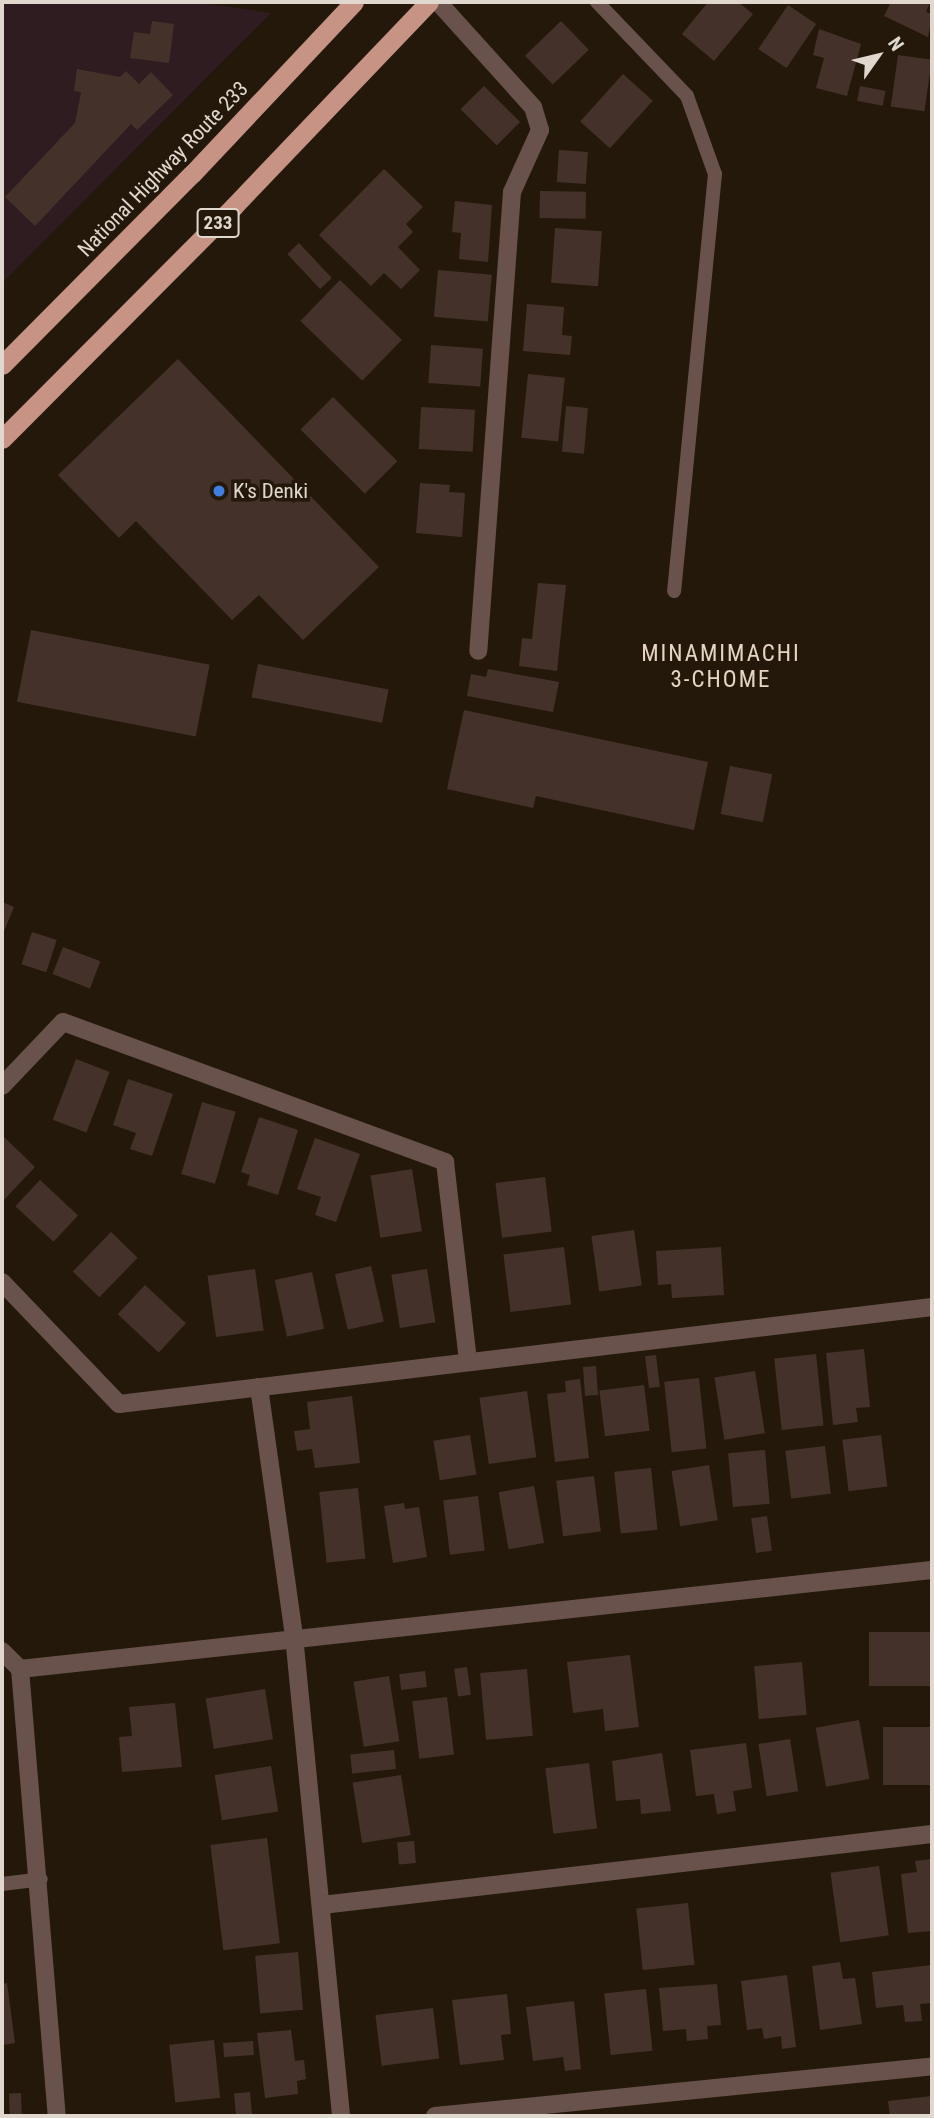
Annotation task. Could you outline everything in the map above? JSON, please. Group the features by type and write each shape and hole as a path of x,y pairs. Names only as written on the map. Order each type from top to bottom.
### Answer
{"highway":[{"name":"National Highway Route 233","path":"2,365 192,174 354,2"},
{"name":"233","path":"2,439 429,2"}],"street":[{"path":"438,2 533,107 540,130 512,192 478,651"},
{"path":"2,1086 63,1022 445,1162 468,1360"},
{"path":"2,1282 119,1404 468,1360 932,1307"},
{"path":"259,1387 294,1636 341,2116"},
{"path":"20,1669 294,1636 932,1570"},
{"path":"2,1651 20,1669 41,1879 57,2116"},
{"path":"322,1905 932,1834"},
{"path":"435,2116 932,2066"}],"lane":[{"path":"597,2 687,96 715,174 674,591"},
{"path":"2,1884 41,1879"}],"shaded area":[{"path":"2,2 196,2 271,13 2,283"}],"building":[{"path":"708,2 738,2 753,14 714,61 682,34"},
{"path":"891,2 930,2 926,12 932,14 928,37 884,16"},
{"path":"788,5 816,24 787,68 758,49"},
{"path":"152,21 174,24 169,63 130,58 134,32 150,34"},
{"path":"561,21 589,50 553,85 525,56"},
{"path":"819,29 861,44 847,96 816,88 824,58 813,55"},
{"path":"898,55 932,60 924,111 891,106"},
{"path":"77,69 120,77 126,71 139,84 151,72 173,95 137,130 131,124 35,226 5,197 75,123 81,92 74,91"},
{"path":"623,74 653,101 610,148 580,122"},
{"path":"484,86 520,122 497,145 461,109"},
{"path":"860,86 886,91 883,106 857,101"},
{"path":"559,150 588,152 586,184 557,182"},
{"path":"384,169 423,207 406,224 413,232 398,247 420,270 401,289 384,273 371,286 319,235"},
{"path":"540,191 586,192 586,219 540,218"},
{"path":"455,201 492,205 488,262 459,259 461,233 452,232"},
{"path":"555,228 602,231 598,286 551,283"},
{"path":"299,243 332,278 320,289 287,254"},
{"path":"438,270 492,275 488,322 434,317"},
{"path":"340,280 402,340 362,381 300,321"},
{"path":"527,304 564,307 562,335 572,336 570,355 523,351"},
{"path":"431,345 483,349 480,387 428,383"},
{"path":"178,359 379,567 303,640 259,595 232,620 136,521 119,538 58,475"},
{"path":"528,374 565,378 558,442 521,438"},
{"path":"333,397 397,461 365,494 300,430"},
{"path":"566,406 588,408 584,454 562,452"},
{"path":"421,407 475,410 473,452 419,449"},
{"path":"420,483 450,485 449,492 465,493 462,537 416,533"},
{"path":"538,583 566,585 557,671 519,666 522,638 532,639"},
{"path":"31,630 210,665 196,736 17,702"},
{"path":"258,664 389,689 382,723 252,697"},
{"path":"488,669 559,682 553,712 467,696 471,674 486,677"},
{"path":"464,710 708,762 694,830 536,796 533,808 447,789"},
{"path":"730,766 772,774 763,822 721,814"},
{"path":"2,902 14,907 2,936"},
{"path":"32,932 57,940 46,972 21,964"},
{"path":"63,947 100,961 90,988 53,974"},
{"path":"76,1059 110,1072 86,1133 53,1120"},
{"path":"128,1079 173,1094 152,1156 130,1149 136,1133 113,1125"},
{"path":"202,1102 236,1112 215,1184 181,1174"},
{"path":"259,1117 298,1130 278,1195 247,1185 250,1175 241,1172"},
{"path":"2,1135 35,1167 2,1202"},
{"path":"315,1138 360,1154 336,1222 315,1215 321,1197 297,1189"},
{"path":"412,1169 422,1231 380,1238 371,1176"},
{"path":"545,1177 552,1232 502,1238 495,1183"},
{"path":"40,1180 78,1215 53,1242 15,1206"},
{"path":"634,1230 642,1285 599,1291 591,1236"},
{"path":"111,1232 138,1258 99,1297 73,1272"},
{"path":"564,1247 571,1305 511,1312 503,1254"},
{"path":"721,1247 724,1295 672,1298 671,1284 658,1285 656,1251"},
{"path":"371,1266 384,1322 348,1330 335,1274"},
{"path":"255,1269 264,1330 216,1337 207,1276"},
{"path":"427,1269 435,1322 400,1328 391,1275"},
{"path":"312,1272 324,1329 287,1337 275,1280"},
{"path":"145,1285 186,1323 159,1352 118,1314"},
{"path":"864,1349 870,1407 856,1408 858,1422 833,1425 826,1353"},
{"path":"816,1354 824,1426 782,1430 774,1358"},
{"path":"656,1355 660,1387 649,1388 645,1356"},
{"path":"596,1366 598,1395 585,1396 583,1367"},
{"path":"755,1371 765,1433 724,1440 715,1377"},
{"path":"699,1378 706,1449 672,1452 664,1382"},
{"path":"580,1379 589,1458 555,1462 547,1394 566,1392 565,1381"},
{"path":"644,1385 650,1431 605,1436 599,1390"},
{"path":"527,1391 536,1457 489,1464 479,1398"},
{"path":"352,1396 360,1463 315,1468 312,1449 297,1451 294,1431 310,1429 307,1402"},
{"path":"470,1435 476,1475 440,1480 433,1441"},
{"path":"881,1435 887,1487 849,1491 842,1440"},
{"path":"825,1446 831,1494 791,1499 785,1451"},
{"path":"765,1450 770,1504 733,1507 728,1453"},
{"path":"709,1465 718,1520 680,1526 671,1471"},
{"path":"651,1468 657,1530 621,1534 614,1472"},
{"path":"594,1476 601,1532 563,1536 556,1481"},
{"path":"534,1486 544,1543 509,1549 499,1492"},
{"path":"358,1488 365,1559 327,1563 319,1492"},
{"path":"478,1496 485,1551 450,1555 443,1500"},
{"path":"404,1503 405,1509 419,1507 427,1557 393,1563 384,1506"},
{"path":"767,1516 772,1551 756,1553 751,1518"},
{"path":"869,1632 932,1632 932,1686 869,1686"},
{"path":"630,1655 639,1727 605,1731 603,1709 573,1713 567,1662"},
{"path":"802,1662 807,1715 759,1719 754,1666"},
{"path":"467,1667 471,1695 458,1697 454,1669"},
{"path":"527,1669 533,1736 486,1740 480,1673"},
{"path":"425,1671 427,1687 401,1690 399,1674"},
{"path":"389,1676 399,1741 364,1747 353,1682"},
{"path":"265,1689 273,1739 214,1749 206,1698"},
{"path":"447,1697 454,1755 419,1759 412,1701"},
{"path":"175,1703 182,1767 122,1772 119,1737 132,1736 129,1707"},
{"path":"859,1720 869,1779 826,1787 816,1728"},
{"path":"883,1727 932,1727 932,1785 883,1785"},
{"path":"790,1739 798,1791 767,1796 758,1744"},
{"path":"746,1743 752,1788 733,1791 736,1811 717,1814 714,1794 696,1796 690,1750"},
{"path":"394,1750 396,1769 352,1773 350,1755"},
{"path":"662,1753 671,1811 641,1814 640,1799 616,1801 612,1761"},
{"path":"589,1763 597,1829 553,1834 545,1768"},
{"path":"271,1766 278,1811 222,1820 215,1775"},
{"path":"401,1775 411,1835 362,1843 353,1783"},
{"path":"267,1838 280,1943 223,1950 210,1845"},
{"path":"414,1841 416,1863 399,1864 397,1842"},
{"path":"932,1859 932,1931 908,1933 901,1874 917,1872 915,1861"},
{"path":"879,1866 889,1935 840,1942 830,1873"},
{"path":"688,1903 694,1965 643,1970 636,1908"},
{"path":"298,1952 303,2010 260,2014 255,1956"},
{"path":"840,1962 843,1979 855,1978 862,2024 820,2030 812,1966"},
{"path":"932,1965 932,2003 920,2004 922,2021 905,2022 903,2005 876,2008 872,1972"},
{"path":"787,1975 796,2047 782,2049 781,2036 764,2039 762,2028 747,2030 741,1981"},
{"path":"7,1983 15,2043 3,2045 2,1984"},
{"path":"717,1984 721,2025 707,2026 708,2039 687,2041 686,2029 663,2031 659,1988"},
{"path":"646,1989 652,2051 611,2055 604,1993"},
{"path":"507,1994 511,2034 501,2035 504,2060 460,2065 452,2000"},
{"path":"574,2001 581,2069 565,2071 563,2057 533,2061 526,2007"},
{"path":"433,2008 439,2059 382,2066 375,2015"},
{"path":"291,2030 295,2061 304,2060 306,2079 297,2081 298,2094 265,2098 257,2033"},
{"path":"214,2040 220,2098 175,2102 169,2045"},
{"path":"253,2041 254,2055 224,2057 223,2043"},
{"path":"250,2092 252,2116 236,2116 234,2093"},
{"path":"9,2093 21,2093 22,2116 10,2116"},
{"path":"932,2096 932,2116 890,2116 888,2101"}],"place":[{"name":"K's Denki","path":"219,491"}],"district":[{"name":"MINAMIMACHI 3-CHOME","path":"721,667"}]}
